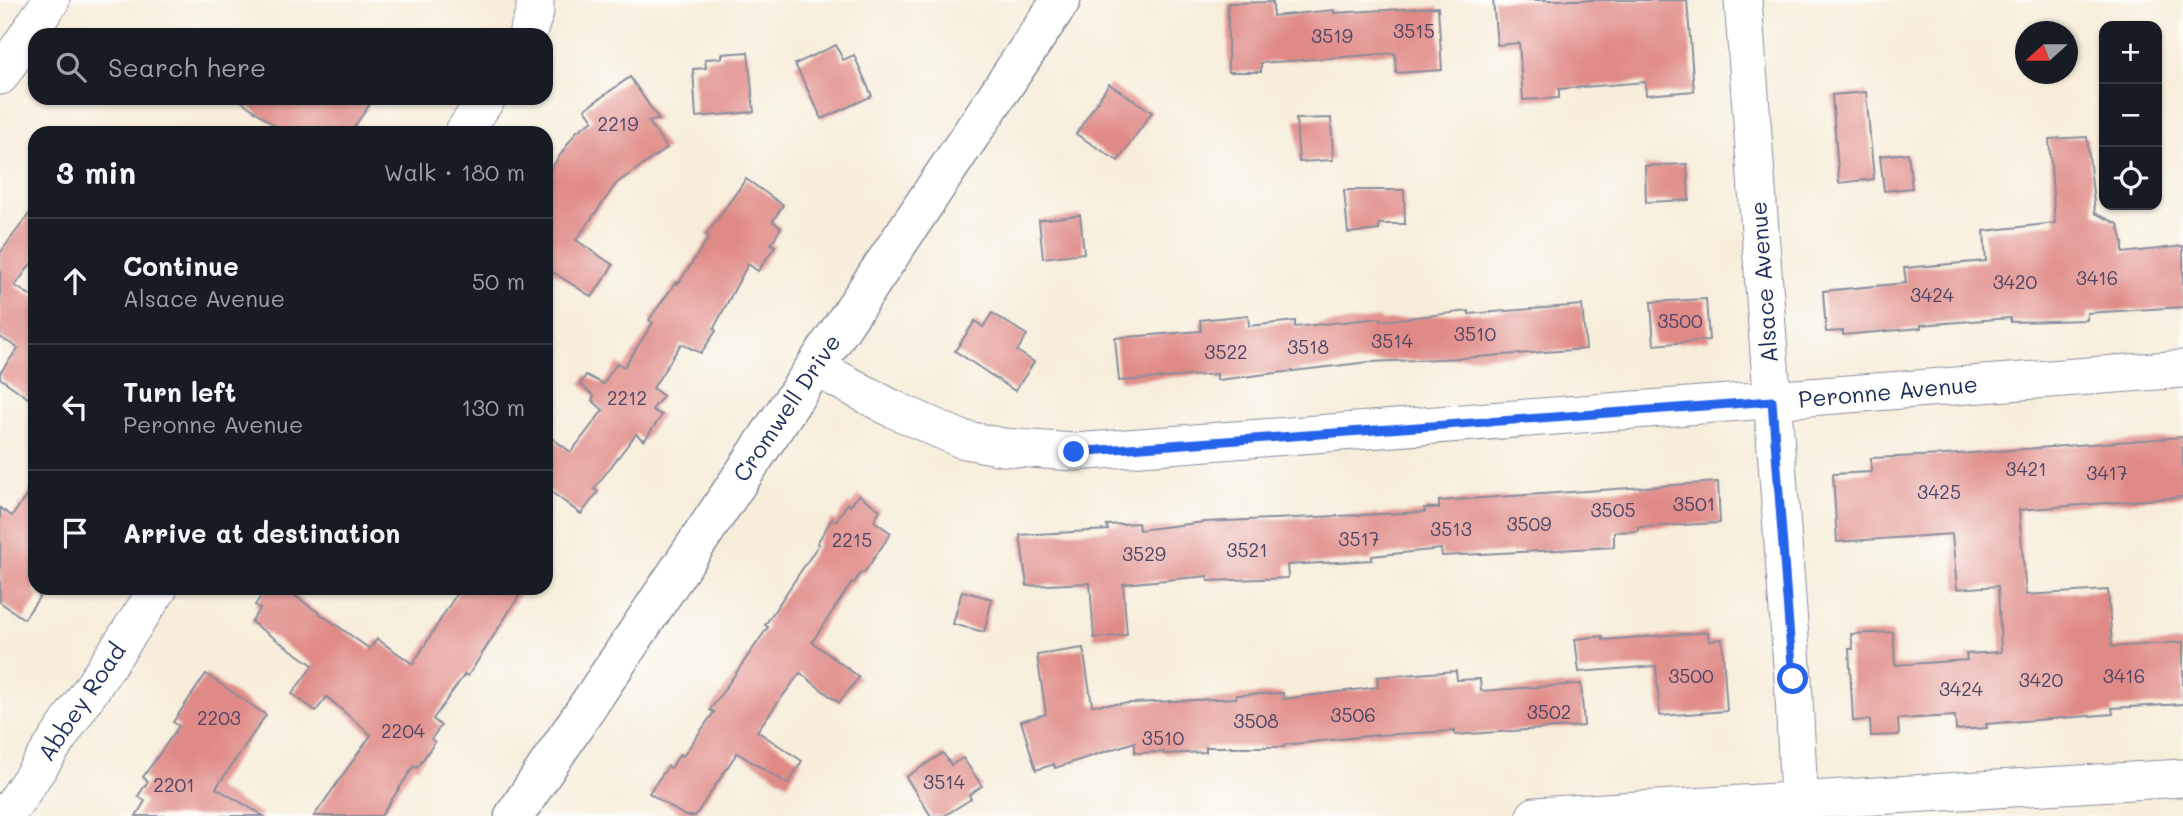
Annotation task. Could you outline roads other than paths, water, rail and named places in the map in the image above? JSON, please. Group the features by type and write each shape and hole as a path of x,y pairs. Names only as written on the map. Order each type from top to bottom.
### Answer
{"street":[{"path":"32,28 51,0"},
{"path":"529,28 535,0"},
{"name":"Cromwell Drive","path":"514,816 1061,0"},
{"name":"Alsace Avenue","path":"1743,0 1800,808"},
{"path":"0,76 28,34"},
{"path":"468,126 482,105"},
{"name":"Peronne Avenue","path":"815,367 891,408 961,439 1003,447 1074,452 2183,369"},
{"name":"Abbey Road","path":"6,816 154,595"},
{"path":"1535,816 1800,808 2183,778"}]}
